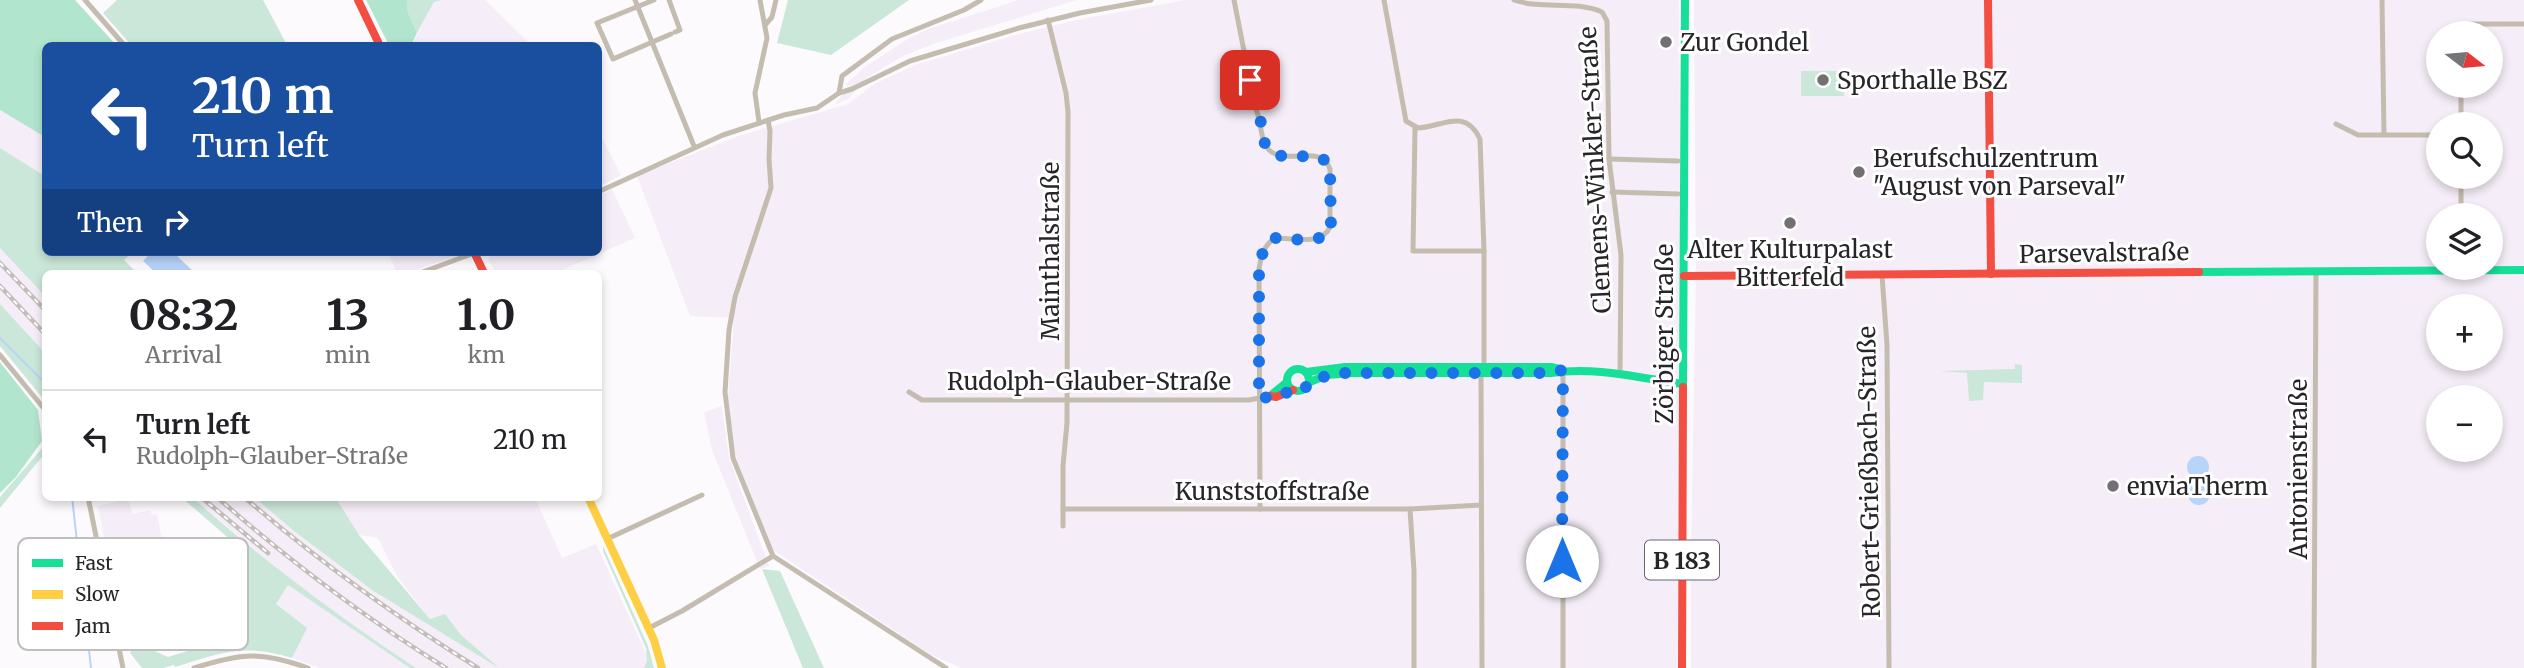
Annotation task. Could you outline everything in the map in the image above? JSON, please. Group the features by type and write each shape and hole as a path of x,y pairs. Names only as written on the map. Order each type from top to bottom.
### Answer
{"street":[{"path":"85,0 122,42"},
{"path":"358,0 378,42"},
{"path":"635,0 694,146"},
{"path":"654,0 597,23 613,59 680,30 669,0"},
{"path":"759,122 755,93 766,49 766,24 760,0"},
{"path":"766,24 772,17 776,0"},
{"path":"839,93 842,76 892,40 964,10 981,0"},
{"path":"602,190 694,146 759,122 817,107 839,93 910,61 1048,20 1151,0"},
{"path":"1234,0 1264,143 1275,154 1282,156 1318,156 1328,163 1330,169 1331,228 1327,234 1319,239 1275,238 1262,253 1259,269 1260,509"},
{"path":"1384,0 1404,118 1415,128 1457,121 1469,124 1478,134 1481,149 1484,251 1482,668"},
{"name":"Clemens-Winkler-Straße","path":"1514,0 1535,4 1582,5 1602,12 1607,21 1609,159 1621,255 1620,375"},
{"name":"Zörbiger Straße","path":"1682,668 1685,0"},
{"path":"1988,0 1991,274"},
{"path":"2382,0 2384,135"},
{"name":"Mainthalstraße","path":"1048,20 1068,112 1067,400 1063,526"},
{"path":"2503,24 2524,24"},
{"path":"768,120 771,188 734,297 729,330 725,392 733,457 774,556 946,668"},
{"path":"2336,124 2358,135 2426,135"},
{"path":"1415,128 1413,251 1484,251"},
{"path":"1609,159 1678,161"},
{"path":"1612,192 1678,194"},
{"path":"429,270 465,256"},
{"name":"Parsevalstraße","path":"1684,276 2426,269"},
{"name":"Parsevalstraße","path":"2503,270 2524,270"},
{"name":"Antonienstraße","path":"2314,668 2316,271"},
{"name":"Robert-Grießbach-Straße","path":"1882,275 1887,345 1889,668"},
{"path":"0,355 42,406"},
{"name":"Rudolph-Glauber-Straße","path":"1270,396 1287,382 1293,370 1298,369 1306,372 1345,367 1483,371"},
{"name":"Rudolph-Glauber-Straße","path":"909,392 922,400 1259,398 1304,390 1318,377 1342,373 1551,367 1683,384"},
{"path":"1563,370 1563,668"},
{"path":"1306,372 1310,382"},
{"path":"1287,382 1293,390"},
{"path":"607,539 702,495"},
{"path":"89,501 96,538"},
{"path":"590,501 649,628 662,668"},
{"name":"Kunststoffstraße","path":"1063,509 1410,509 1481,505"},
{"path":"1410,509 1414,571 1414,668"},
{"path":"649,628 690,607 774,556"},
{"path":"119,650 123,668"},
{"path":"194,668 234,656 259,655 308,668"},
{"path":"278,659 279,668"}],"shaded area":[{"path":"485,0 528,42 413,42 434,2"},
{"path":"1019,0 1077,0 936,43 903,56 868,77 848,99 834,105 850,86 845,85 865,67 906,40 928,29"},
{"path":"1186,0 1679,0 1681,273 1677,668 961,668 930,654 770,548 734,451 728,396 734,318 690,316 637,176 738,136 848,104 874,84 915,65 1019,34 1081,19"},
{"path":"1694,0 2524,0 2524,668 1691,668 1696,280"},
{"path":"0,110 42,135 42,174 0,148"},
{"path":"602,138 621,175 602,185"},
{"path":"612,189 635,238 602,252 602,194"},
{"path":"0,248 42,293 42,350 0,304"},
{"path":"390,256 456,256 415,270 396,270"},
{"path":"490,256 594,256 562,270 494,270 488,259"},
{"path":"722,406 729,458 769,566 760,569 712,450 704,412"},
{"path":"129,501 133,514 150,510 152,515 157,514 162,538 104,538 98,506"},
{"path":"197,501 259,501 372,590 493,664 461,635 445,614 430,619 397,576 378,538 359,535 338,501 536,501 562,558 596,544 649,660 644,668 416,668 348,623 248,544 248,538 241,538"},
{"path":"288,585 410,668 319,668 292,658 306,628 276,604"}],"green space":[{"path":"0,0 75,0 113,42 42,42 42,135 0,110"},
{"path":"117,0 263,0 285,42 128,42 103,13"},
{"path":"366,0 407,0 407,10 417,33 412,42 387,42"},
{"path":"407,0 442,0 434,2 417,33 407,10"},
{"path":"788,0 909,0 831,55 777,43"},
{"name":"Sporthalle BSZ","path":"1801,71 1844,71 1844,96 1801,96"},
{"path":"0,148 42,174 42,256 128,256 124,260 134,270 42,270 42,293 0,248"},
{"path":"0,304 42,350 42,397 0,346"},
{"path":"0,362 38,410 42,441 16,477 0,493"},
{"path":"2015,364 2022,365 2022,383 1984,382 1983,400 1969,401 1967,373 1940,371 2015,369"},
{"path":"42,448 42,457 0,508 0,497"},
{"path":"186,501 197,501 240,538 228,538"},
{"path":"259,501 338,501 359,535 430,619 445,614 461,635 499,668 372,590"},
{"path":"248,545 301,587 416,668 410,668 288,585 276,604 307,628 292,658 260,651 246,651 220,654 175,667 142,668 130,653 132,650 153,650 168,657 191,650 248,650"},
{"path":"603,546 648,646 654,668 644,668 647,661 646,648"},
{"path":"762,569 780,571 824,668 803,668"}],"water":[{"path":"148,256 177,256 192,270 153,270 143,261"},
{"path":"2198,456 2206,459 2209,467 2206,475 2198,478 2190,475 2187,467 2190,459"},
{"path":"2199,483 2207,486 2210,494 2207,502 2199,505 2191,502 2188,494 2191,486"}],"waterway":[{"path":"0,338 42,380"},
{"path":"72,501 77,538"},
{"path":"89,650 91,668"}],"railway":[{"path":"0,263 42,307"},
{"path":"0,286 42,331"},
{"path":"206,501 268,553"},
{"path":"222,501 328,587 446,668"},
{"path":"249,501 358,587 478,668"}],"traffic: fast":[{"path":"1683,387 1685,0"},
{"path":"2199,272 2524,270"},
{"path":"1306,372 1345,367 1560,369"},
{"path":"1298,369 1306,372 1309,380 1306,388 1298,391 1290,388 1287,380 1290,372 1298,369"},
{"path":"1310,382 1327,375 1353,373 1584,371 1683,384"},
{"path":"1270,396 1287,382"}],"traffic: slow":[{"path":"590,501 654,640 662,668"}],"traffic: jam":[{"path":"358,0 378,42"},
{"path":"1988,0 1991,274"},
{"path":"476,256 483,270"},
{"path":"1684,276 2199,272"},
{"path":"1682,668 1683,387"},
{"path":"1270,396 1276,397 1293,390"}],"place":[{"name":"Zur Gondel","path":"1666,42"},
{"name":"Sporthalle BSZ","path":"1823,80"},
{"name":"Berufschulzentrum \"August von Parseval\"","path":"1859,172"},
{"name":"Alter Kulturpalast Bitterfeld","path":"1790,223"},
{"name":"enviaTherm","path":"2113,486"}],"route":[{"path":"1250,80 1263,139 1269,150 1282,156 1318,156 1326,160 1330,169 1331,228 1327,234 1319,239 1275,238 1262,253 1259,269 1259,398 1276,397 1293,390 1302,391 1314,379 1342,373 1551,373 1563,370 1562,561"}]}
